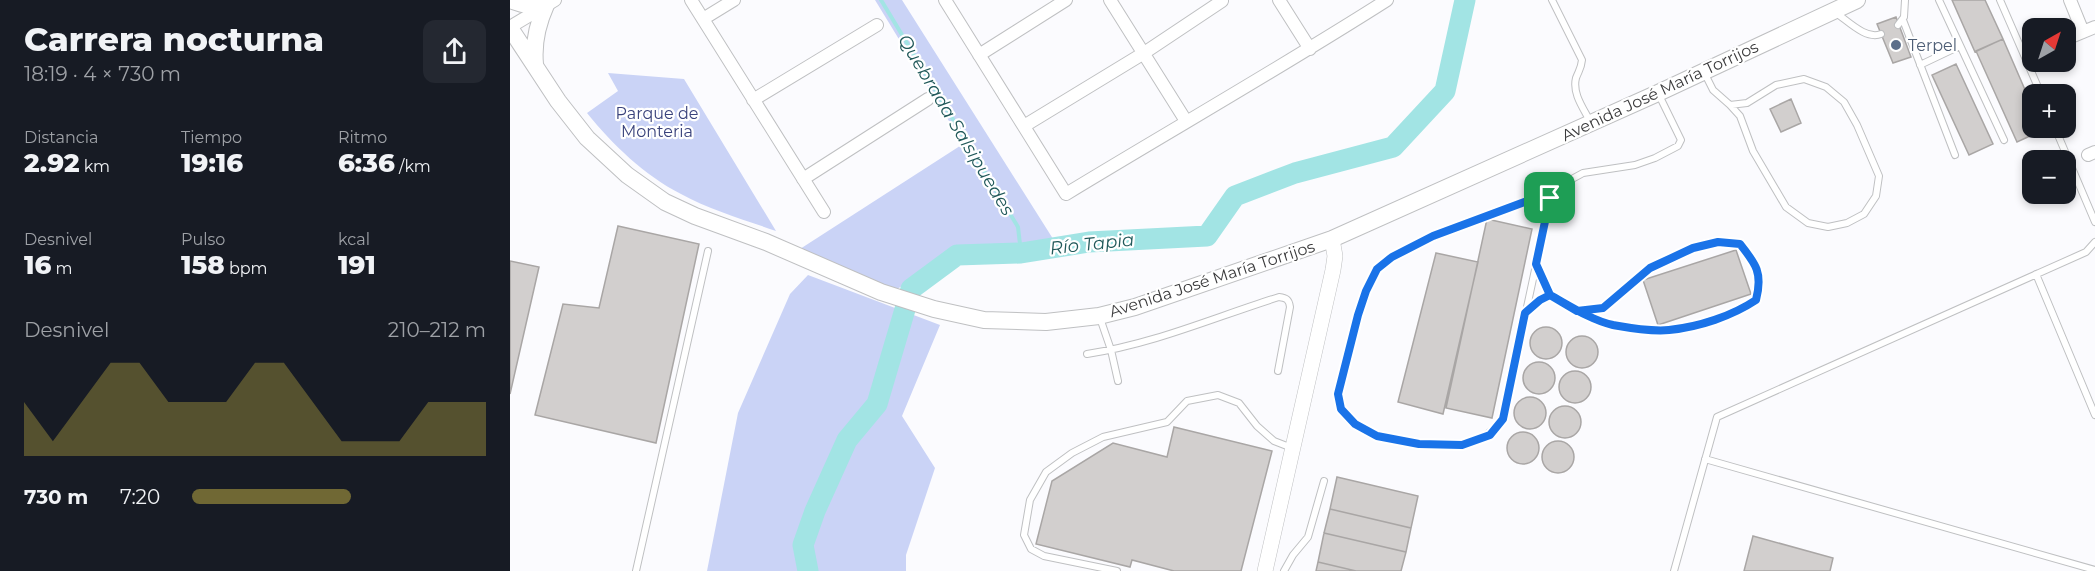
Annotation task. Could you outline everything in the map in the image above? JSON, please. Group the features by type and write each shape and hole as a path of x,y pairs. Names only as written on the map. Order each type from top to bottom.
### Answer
{"main road":[{"path":"510,0 528,5 551,3"},
{"name":"Avenida José María Torrijos","path":"510,28 558,101 587,138 627,175 665,202 694,216 766,242 881,292 934,309 984,320 1019,323 1073,320 1135,307 1332,239 1658,93 1857,0"},
{"path":"535,66 535,41 541,16 551,3"}],"street":[{"path":"691,0 824,212"},
{"path":"703,19 734,0"},
{"path":"945,0 1066,194 1186,121 1310,50 1388,0"},
{"path":"979,55 1066,0"},
{"path":"1110,0 1186,121"},
{"path":"1279,0 1310,50"},
{"path":"2070,0 2089,30"},
{"path":"1024,126 1144,53 1222,2"},
{"path":"510,28 551,3"},
{"path":"753,99 877,25"},
{"path":"803,179 928,99"},
{"path":"1265,571 1333,270 1335,256 1332,239"}],"lane":[{"path":"1552,0 1582,60 1575,88 1591,123"},
{"path":"1905,0 1901,23 1955,155"},
{"path":"1939,0 2004,140"},
{"path":"2000,0 2037,84"},
{"path":"1833,11 1868,35 1881,34"},
{"path":"1920,65 1960,46"},
{"path":"1703,71 1713,90 1740,116 1753,151 1786,207 1808,223 1828,227 1847,223 1864,213 1876,196 1879,176 1857,125 1844,102 1826,87 1804,79 1776,85 1747,103 1730,105"},
{"path":"1550,198 1527,201 1433,236 1392,257 1377,269 1366,291 1355,326 1338,394 1341,409 1355,424 1377,436 1419,444 1462,445 1490,435 1503,419 1550,198 1561,185 1583,172 1635,165 1655,158 1680,144 1681,141 1658,93"},
{"path":"2059,138 2095,222"},
{"path":"1536,264 1550,295 1577,311 1612,325 1668,330 1699,324 1740,310 1756,300 1761,282 1753,260 1740,244 1718,242 1693,248 1650,268 1603,308 1577,311"},
{"path":"1674,571 1717,417 2086,252 2095,242"},
{"path":"636,571 708,251"},
{"path":"2036,274 2095,415"},
{"path":"1525,313 1550,295"},
{"path":"1087,354 1179,332 1279,297 1286,298 1290,307 1278,370"},
{"path":"1099,316 1111,350 1118,381"},
{"path":"1118,571 1044,556 1031,549 1024,535 1030,500 1046,472 1072,453 1103,437 1167,422 1187,401 1218,395 1239,403 1257,426 1274,441 1293,448"},
{"path":"1705,459 2095,570"},
{"path":"1284,571 1293,555 1308,537 1324,481"}],"green space":[{"path":"875,0 902,0 1055,242 948,257 894,291 800,249 963,144"},
{"name":"Parque de Monteria","path":"608,73 684,79 776,231 692,200 654,178 618,148 587,113 618,91"},
{"path":"808,275 940,325 902,416 935,468 906,555 906,571 707,571 738,413 790,294"}],"building":[{"path":"1952,0 1985,0 2003,39 1975,52"},
{"name":"Terpel","path":"1896,17 1911,57 1893,63 1877,24"},
{"path":"2003,39 2022,84 2022,138 2026,138 2017,142 1976,51"},
{"path":"1956,64 1993,144 1969,155 1932,75"},
{"path":"1791,99 1801,123 1781,132 1770,109"},
{"path":"1487,219 1532,229 1492,418 1446,408"},
{"path":"618,226 699,244 656,443 535,415 563,304 599,308"},
{"path":"1736,250 1751,294 1658,325 1643,280"},
{"path":"1436,253 1478,262 1443,414 1398,402"},
{"path":"510,261 539,267 510,394"},
{"path":"1546,327 1557,332 1562,343 1557,354 1546,359 1535,354 1530,343 1535,332"},
{"path":"1582,336 1593,341 1598,352 1593,363 1582,368 1571,363 1566,352 1571,341"},
{"path":"1539,362 1550,367 1555,378 1550,389 1539,394 1528,389 1523,378 1528,367"},
{"path":"1575,371 1586,376 1591,387 1586,398 1575,403 1564,398 1559,387 1564,376"},
{"path":"1530,397 1541,402 1546,413 1541,424 1530,429 1519,424 1514,413 1519,402"},
{"path":"1565,406 1576,411 1581,422 1576,433 1565,438 1554,433 1549,422 1554,411"},
{"path":"1174,427 1272,451 1241,571 1174,571 1132,560 1130,567 1036,544 1052,481 1113,443 1167,457"},
{"path":"1523,432 1534,437 1539,448 1534,459 1523,464 1512,459 1507,448 1512,437"},
{"path":"1558,441 1569,446 1574,457 1569,468 1558,473 1547,468 1542,457 1547,446"},
{"path":"1337,477 1418,496 1411,528 1330,509"},
{"path":"1330,509 1411,528 1406,552 1324,533"},
{"path":"1324,533 1406,552 1401,571 1356,571 1318,562"},
{"path":"1753,536 1833,558 1830,571 1744,571"},
{"path":"1318,562 1356,571 1316,571"}],"waterway":[{"name":"Quebrada Salsipuedes","path":"881,0 1018,227 1021,253"},
{"name":"Río Tapia","path":"808,571 803,545 815,511 847,440 877,404 911,289 957,255 1021,253 1089,242 1207,236 1235,196 1295,173 1393,147 1445,91 1465,0"}],"place":[{"name":"Terpel","path":"1896,45"}],"route":[{"path":"1550,198 1527,201 1433,236 1392,257 1377,269 1358,315 1338,394 1341,409 1355,424 1377,436 1419,444 1462,445 1490,435 1503,419 1525,313 1550,295 1577,311 1612,325 1668,330 1699,324 1740,310 1756,300 1761,282 1753,260 1740,244 1718,242 1693,248 1650,268 1603,308 1577,311 1550,295 1536,264 1550,198"}]}
